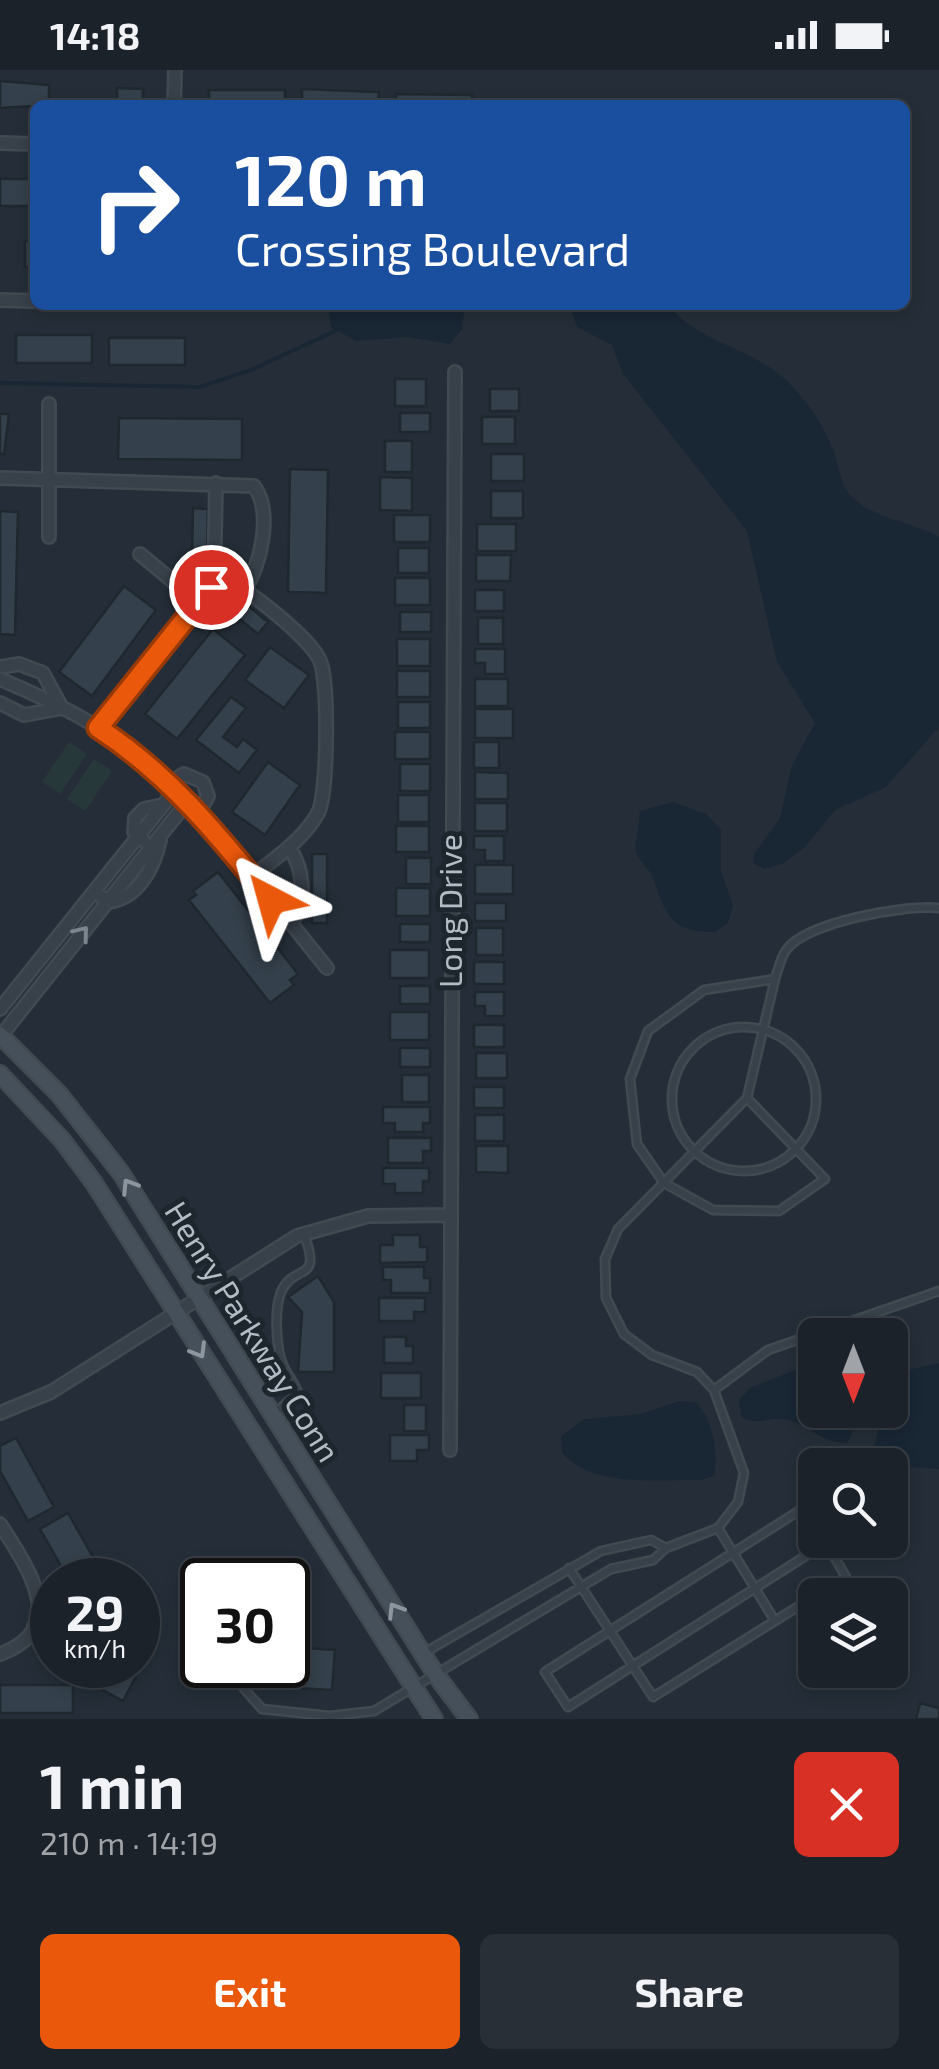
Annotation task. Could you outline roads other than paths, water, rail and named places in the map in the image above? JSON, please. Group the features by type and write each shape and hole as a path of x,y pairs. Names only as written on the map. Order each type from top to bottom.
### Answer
{"street":[{"path":"174,100 175,70"},
{"path":"0,143 30,144"},
{"path":"0,300 30,300"},
{"name":"Long Drive","path":"450,1450 448,1215 455,372"},
{"path":"49,404 49,537"},
{"path":"0,478 254,486 260,496 259,565 244,590"},
{"path":"98,728 199,602 216,574 216,483"},
{"path":"140,554 199,602"},
{"path":"216,574 244,590 310,646 322,666 322,798 315,817 289,846 252,876"},
{"path":"0,667 19,664 43,673 62,708"},
{"path":"0,679 98,728 172,786 200,813 326,968"},
{"path":"0,703 24,714 62,708"},
{"path":"151,846 133,828 139,813 164,805 172,786 184,774 204,782 208,796 200,813"},
{"path":"0,1036 108,902 126,898 151,846 188,802"},
{"path":"0,1009 139,836"},
{"path":"138,874 155,862 160,836"},
{"path":"289,846 300,870 300,905 291,924"},
{"path":"119,862 138,874"},
{"path":"95,892 108,902"},
{"path":"48,948 61,959"},
{"name":"Henry Parkway Conn","path":"0,1036 90,1132 198,1296 422,1654 469,1719"},
{"name":"Henry Parkway Conn","path":"0,1074 62,1140 175,1310 434,1719"},
{"path":"0,1414 52,1392 175,1310 304,1233 368,1216 448,1215"},
{"path":"0,1524 30,1573"},
{"path":"0,1654 19,1644 30,1631"}],"lane":[{"path":"243,1688 262,1710 330,1716 374,1711 414,1691 611,1569 653,1560 666,1548 718,1528 738,1502 744,1473 714,1390 697,1372 652,1356 624,1334 606,1298 605,1259 618,1229 747,1098 775,979 788,948 819,930 912,904 939,908"},
{"path":"747,1098 826,1179 779,1211 713,1210 664,1182 637,1144 630,1079 648,1031 704,990 775,979"},
{"path":"727,1029 764,1030 792,1046 806,1063 814,1085 816,1108 796,1148 776,1164 728,1170 695,1152 675,1121 671,1096 676,1072 688,1053 706,1038 727,1029"},
{"path":"271,1417 298,1393 280,1358 280,1301 286,1285 310,1267 313,1257 304,1233"},
{"path":"714,1390 768,1350 939,1292"},
{"path":"798,1511 545,1672 568,1706 801,1558"},
{"path":"718,1528 775,1621"},
{"path":"422,1654 601,1551 651,1540 666,1548"},
{"path":"570,1568 653,1696 798,1607"}],"water":[{"path":"328,310 464,310 462,329 450,344 408,337 356,341 331,327"},
{"path":"571,310 673,310 709,337 771,368 792,386 824,431 843,483 854,499 873,512 939,537 939,727 886,787 835,810 804,848 784,863 764,869 753,863 754,854 780,818 792,765 815,723 777,662 747,531 623,374 612,345 577,327"},
{"path":"673,802 706,814 721,830 721,872 733,905 728,923 715,932 688,929 672,918 635,850 640,811"},
{"path":"939,1363 939,1469 908,1467 908,1448 874,1448 879,1428 908,1428 908,1370"},
{"path":"798,1369 798,1424 775,1419 752,1421 741,1416 739,1400 750,1388"},
{"path":"679,1401 695,1402 706,1417 715,1447 714,1476 702,1480 608,1477 575,1464 562,1452 561,1436 585,1419 640,1414"},
{"path":"805,1428 854,1428 848,1442 826,1439"}],"waterway":[{"path":"0,383 200,387 251,370 335,331"}]}
